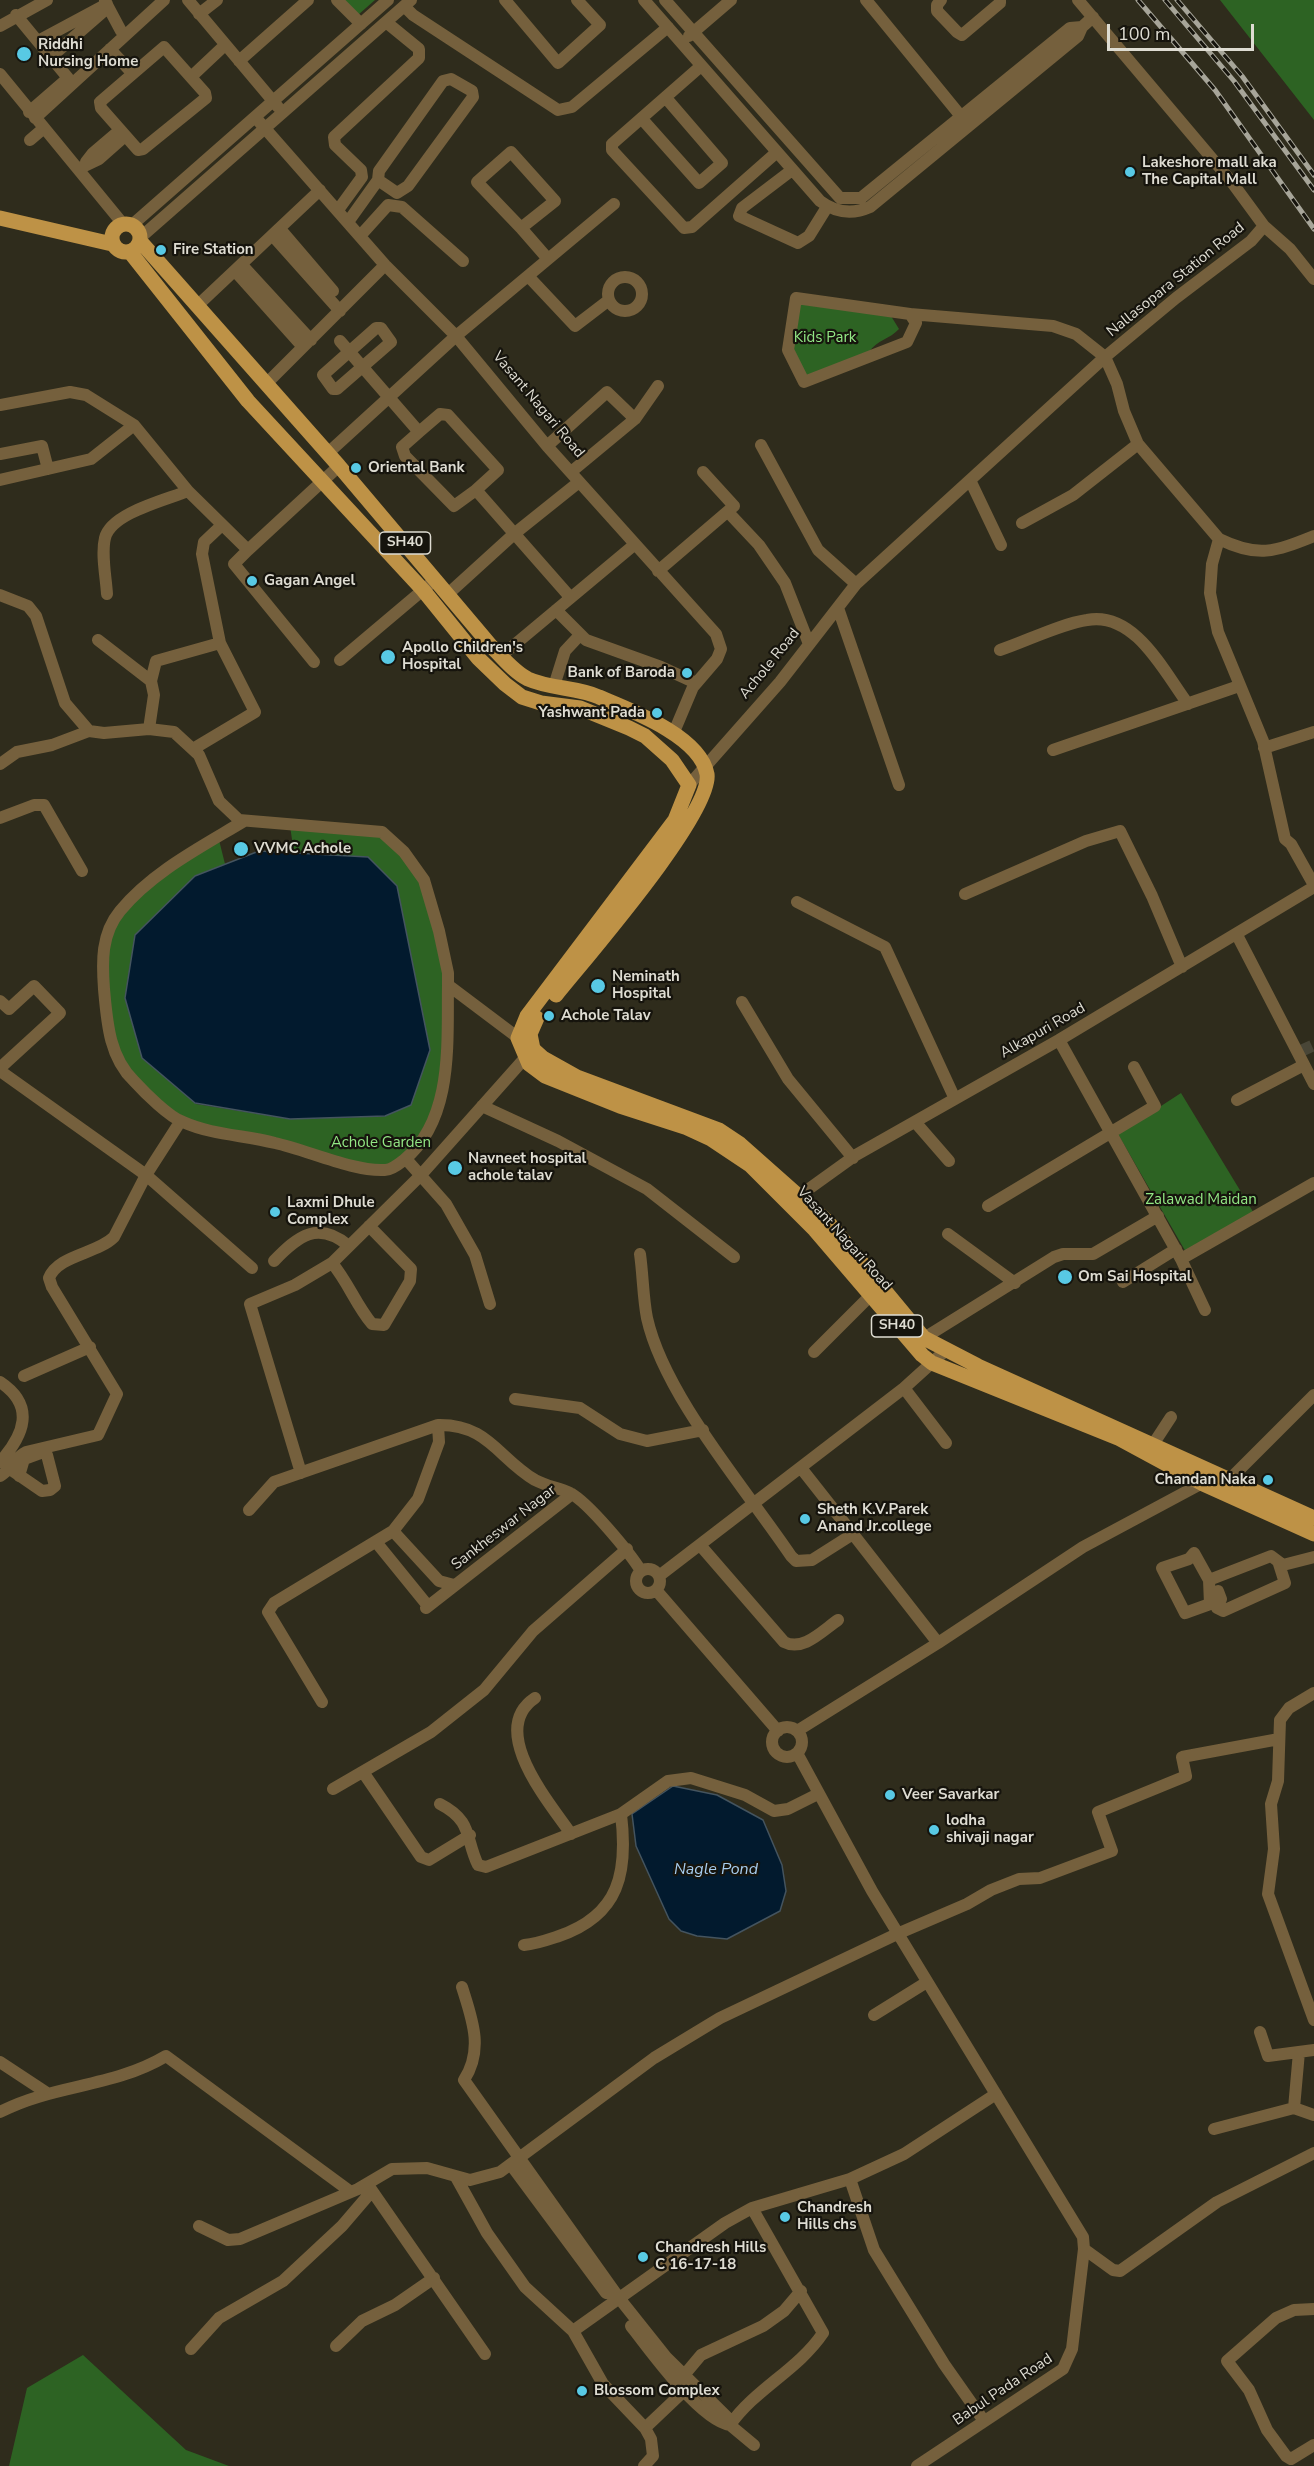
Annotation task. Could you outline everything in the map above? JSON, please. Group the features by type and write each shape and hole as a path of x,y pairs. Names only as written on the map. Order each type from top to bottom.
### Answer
{"main road":[{"path":"0,209 127,237"},
{"path":"0,218 127,237"},
{"name":"SH40","path":"127,237 197,306 267,383 501,656 528,679 589,692 675,732 706,775"},
{"name":"SH40","path":"127,237 248,401 423,590 478,658 522,697 541,703 580,708 645,736 672,760 689,785"},
{"name":"Achole Road","path":"529,1053 530,1034 536,1020 687,827 706,775"},
{"name":"Achole Road","path":"518,1038 527,1016 675,820 689,785"},
{"path":"518,1038 529,1053"},
{"name":"Vasant Nagari Road","path":"529,1053 577,1077 719,1130 740,1144 794,1200 828,1222 922,1355 932,1363 1118,1438 1203,1484 1221,1481 1314,1518"},
{"name":"Vasant Nagari Road","path":"876,1290 924,1338 1154,1443 1314,1534"}],"street":[{"path":"0,26 16,15 47,0"},
{"path":"32,115 68,78 155,0"},
{"path":"32,115 164,0"},
{"path":"188,0 200,8 283,112"},
{"path":"200,8 217,0"},
{"path":"242,58 308,0"},
{"path":"337,0 361,24"},
{"path":"127,237 255,117 388,0"},
{"path":"505,0 558,63 600,25 577,0"},
{"path":"644,0 792,170 834,205 858,213 870,207 1078,36 1082,27 1093,17"},
{"path":"665,0 834,205"},
{"path":"681,43 731,0"},
{"path":"884,0 870,4 970,126"},
{"path":"941,0 937,5 937,11 962,35 1000,3 1000,0"},
{"path":"1078,0 1231,181 1264,226"},
{"path":"127,237 265,128 408,3 413,15 558,111 572,107 668,27"},
{"path":"38,40 106,4"},
{"path":"106,4 121,31"},
{"path":"51,57 106,4"},
{"path":"200,8 225,45 242,58"},
{"path":"16,15 68,78"},
{"path":"338,210 362,177 361,170 335,145 334,137 419,58 418,49 386,22"},
{"path":"792,170 742,208 739,216 798,243 809,236 834,205 861,198 960,115 1070,28 1082,27"},
{"path":"191,77 225,45"},
{"path":"164,47 205,93 206,98 143,149 138,150 101,108 100,102 132,72 164,47"},
{"path":"110,49 132,72"},
{"path":"702,66 610,148 684,228 692,227 777,152"},
{"path":"0,74 32,115 82,166 127,237"},
{"path":"348,222 378,180 379,171 443,81 451,79 472,91 473,97 408,186 397,193 378,180"},
{"path":"642,119 699,183 722,163 666,98"},
{"name":"Vasant Nagari Road","path":"255,117 385,265 456,336 547,446 720,641 721,649 717,659 696,683 675,732"},
{"path":"30,140 44,128"},
{"path":"82,166 99,159 122,133"},
{"path":"521,228 555,201 511,152 477,182 548,259"},
{"path":"197,306 320,190"},
{"path":"328,453 456,336 614,204"},
{"path":"360,237 388,206 395,205 402,207 463,261"},
{"name":"Nallasopara Station Road","path":"1105,357 1176,298 1251,241 1264,226 1290,249 1314,279"},
{"path":"277,233 343,308"},
{"path":"267,383 385,265"},
{"path":"239,268 307,343"},
{"path":"528,276 575,326 609,300"},
{"path":"910,314 916,323 907,342 804,382 788,350 796,298 910,314 1053,326 1076,334 1105,357 1138,444 1219,538 1242,550 1258,553 1314,536"},
{"path":"378,327 392,342 337,389 333,389 323,375 349,351 378,327"},
{"path":"340,341 391,397 419,432"},
{"name":"Achole Road","path":"689,785 706,775 856,584 1105,357"},
{"path":"571,472 635,419 658,386"},
{"path":"0,405 70,392 86,395 134,425 188,491 248,550"},
{"path":"547,446 607,392 635,419"},
{"path":"440,414 448,415 498,470 476,490 454,506 402,451 402,447 440,414"},
{"path":"0,480 91,459 134,425"},
{"path":"1022,523 1073,495 1138,444"},
{"path":"761,445 818,550 856,584"},
{"path":"0,454 42,446 48,469"},
{"path":"314,662 234,564 339,465"},
{"path":"658,571 735,506 703,472"},
{"path":"970,480 1001,545"},
{"path":"448,594 514,534 579,482"},
{"path":"476,490 570,597"},
{"path":"107,594 104,539 112,525 124,516 188,491"},
{"path":"728,512 759,545 785,583 810,644"},
{"path":"193,749 255,712 220,643 202,554 204,542 222,525"},
{"path":"1219,538 1212,564 1210,593 1218,632 1264,748 1285,839 1292,844 1314,886"},
{"path":"501,656 634,545"},
{"path":"340,660 436,579"},
{"path":"0,595 28,606 36,616 65,703 89,731"},
{"path":"838,608 899,785"},
{"path":"556,610 579,636 696,683"},
{"path":"1000,650 1088,620 1109,620 1128,629 1141,640 1188,704"},
{"path":"554,686 565,651 579,636"},
{"path":"98,640 151,681"},
{"path":"149,729 154,694 151,681 156,661 220,643"},
{"path":"1053,750 1239,686"},
{"path":"0,764 17,752 52,745 89,731 104,733 149,729 174,732 199,754 219,801 238,820 382,832 404,852 424,880 439,931 448,973 447,1044 443,1094 429,1129 406,1159 387,1170 358,1168 273,1142 206,1130 180,1122 133,1080 119,1063 111,1040 101,959 107,934 118,913 138,892 201,847 244,821"},
{"path":"1264,748 1314,732"},
{"path":"0,818 34,805 44,805 82,871"},
{"path":"965,894 1086,841 1120,831 1152,896 1182,967"},
{"name":"Alkapuri Road","path":"794,1200 853,1158 1237,935 1314,886"},
{"path":"798,902 885,947 955,1099"},
{"path":"1237,935 1313,1081"},
{"path":"448,985 518,1038"},
{"path":"0,1001 9,1009 34,986 60,1013 0,1070 146,1175 252,1268"},
{"path":"742,1002 788,1079 853,1158"},
{"path":"1059,1040 1179,1254 1204,1310"},
{"path":"301,1473 250,1304 295,1285 332,1263 420,1176 529,1053"},
{"path":"1237,1100 1304,1065"},
{"path":"988,1206 1155,1106 1134,1067"},
{"path":"482,1106 558,1141 647,1189 734,1257"},
{"path":"7,1471 17,1456 26,1452 98,1435 117,1394 51,1287 49,1278 58,1265 106,1245 114,1238 146,1175 180,1122"},
{"path":"916,1123 949,1161"},
{"path":"406,1159 446,1204 475,1255 490,1304"},
{"path":"1123,1282 1314,1183"},
{"path":"924,1338 1054,1257 1064,1254 1093,1254 1158,1216"},
{"path":"332,1263 343,1276 361,1311 372,1324 384,1325 410,1281 411,1269 369,1226"},
{"path":"274,1261 295,1239 321,1233 337,1236 349,1246"},
{"path":"948,1234 1015,1283"},
{"path":"640,1254 647,1318 668,1373 703,1430 796,1561 812,1560 853,1534"},
{"path":"814,1352 876,1290"},
{"path":"24,1376 90,1347"},
{"path":"659,1576 904,1388 946,1350"},
{"path":"0,1382 17,1399 23,1420 21,1433 7,1471"},
{"path":"904,1388 946,1443"},
{"path":"1221,1481 1314,1395"},
{"path":"515,1399 580,1408 620,1434 647,1441 703,1430"},
{"path":"1154,1443 1170,1417"},
{"path":"249,1510 274,1482 438,1425 458,1424 472,1429 535,1480 572,1494 627,1549 641,1571"},
{"path":"322,1702 268,1612 274,1603 393,1531 418,1499 440,1442 438,1425"},
{"path":"801,1468 938,1643"},
{"path":"797,1731 938,1643 1083,1547 1203,1484"},
{"name":"Sankheswar Nagar","path":"388,1556 427,1607 572,1494"},
{"name":"Sankheswar Nagar","path":"393,1531 439,1581 454,1585"},
{"path":"376,1542 388,1556 404,1543"},
{"path":"700,1545 784,1642 792,1646 803,1644 838,1620"},
{"path":"333,1789 431,1732 484,1690 533,1631 627,1549"},
{"path":"1194,1553 1209,1580 1210,1604 1185,1613 1162,1568 1189,1559 1194,1553"},
{"path":"1209,1580 1271,1556 1279,1564 1285,1583 1223,1611 1217,1608 1221,1599 1218,1590"},
{"path":"1279,1564 1314,1557"},
{"path":"649,1569 659,1576 660,1583 656,1590 649,1593 638,1589 636,1581 641,1571 649,1569"},
{"path":"656,1590 778,1731"},
{"path":"1314,1693 1289,1708 1280,1719 1278,1781 1270,1804 1274,1849 1268,1894 1314,2020"},
{"path":"535,1698 524,1705 517,1720 520,1751 533,1779 571,1834"},
{"path":"797,1754 783,1757 776,1752 772,1744 778,1731 787,1727 797,1731 802,1740 797,1754 818,1794 897,1934 1083,2237 1084,2249 1113,2270 1125,2269 1216,2202 1314,2153"},
{"path":"191,2349 219,2318 283,2281 342,2226 370,2187 392,2169 427,2168 470,2180 486,2177 515,2163 654,2058 710,2024 897,1934 967,1904 991,1890 1019,1880 1040,1878 1113,1851 1098,1812 1186,1776 1182,1757 1279,1739"},
{"path":"363,1772 421,1857 429,1860 470,1834"},
{"path":"440,1804 453,1811 470,1834 478,1865 486,1867 621,1814 668,1781 692,1778 745,1795 774,1811 788,1809 818,1794"},
{"path":"524,1945 534,1944 578,1929 597,1917 616,1890 625,1850 621,1814"},
{"path":"874,2015 927,1982"},
{"path":"462,1987 476,2036 476,2057 464,2080 515,2163 616,2301 682,2383 726,2416 730,2425 754,2445"},
{"path":"1260,2032 1268,2056 1314,2050"},
{"path":"1294,2108 1299,2052"},
{"path":"0,2112 47,2093 87,2087 132,2073 166,2056 351,2192"},
{"path":"0,2062 47,2093"},
{"path":"573,2331 725,2223 752,2208 850,2179 904,2154 996,2094"},
{"path":"1214,2129 1294,2108 1314,2115"},
{"path":"456,2177 487,2233 525,2287 573,2331 603,2384 645,2428 651,2439 653,2456 644,2466"},
{"path":"850,2179 874,2250 944,2364 984,2421"},
{"path":"199,2226 228,2240 240,2239 351,2192 370,2187"},
{"path":"370,2187 485,2354"},
{"path":"730,2425 739,2412 811,2351 823,2333 752,2208"},
{"name":"Babul Pada Road","path":"917,2466 1063,2369 1069,2360 1084,2249"},
{"path":"336,2346 362,2321 395,2306 434,2278"},
{"path":"645,2428 682,2383 701,2355 763,2326 783,2311 801,2291"},
{"path":"1314,2308 1294,2310 1276,2318 1227,2361 1245,2384 1267,2430 1286,2456 1291,2459 1314,2445"}],"green space":[{"path":"340,0 375,0 358,15"},
{"path":"1220,0 1314,0 1314,120"},
{"name":"Kids Park","path":"799,304 891,316 899,329 869,352 807,377 793,348"},
{"name":"Achole Garden","path":"290,826 382,832 424,880 448,973 443,1094 424,1136 387,1170 180,1122 133,1080 111,1040 107,934 138,892 219,840 225,864 195,876 142,1058 196,1104 290,1119 385,1116 410,1105 430,1050 368,857 294,853"},
{"name":"Zalawad Maidan","path":"1181,1093 1255,1215 1187,1254 1118,1134"},
{"path":"83,2355 186,2450 229,2466 9,2466 27,2388"}],"water":[{"path":"259,851 368,857 397,886 430,1050 411,1105 385,1116 290,1119 195,1103 142,1058 125,998 135,935 195,876"},
{"name":"Nagle Pond","path":"673,1786 717,1795 763,1820 782,1865 786,1891 780,1911 727,1939 697,1936 681,1931 669,1919 636,1846 632,1814"}],"tunnel":[{"path":"1301,1051 1314,1045"}],"railway":[{"path":"1138,0 1215,90 1314,229"},
{"path":"1165,0 1234,81 1314,190"},
{"path":"1177,0 1242,76 1314,175"}],"place":[{"name":"Riddhi Nursing Home","path":"24,54"},
{"name":"Lakeshore mall aka The Capital Mall","path":"1130,172"},
{"name":"Fire Station","path":"161,250"},
{"name":"Oriental Bank","path":"356,468"},
{"name":"Gagan Angel","path":"252,581"},
{"name":"Apollo Children's Hospital","path":"388,657"},
{"name":"Bank of Baroda","path":"687,673"},
{"name":"Yashwant Pada","path":"657,713"},
{"name":"VVMC Achole","path":"241,849"},
{"name":"Neminath Hospital","path":"598,986"},
{"name":"Achole Talav","path":"549,1016"},
{"name":"Navneet hospital achole talav","path":"455,1168"},
{"name":"Laxmi Dhule Complex","path":"275,1212"},
{"name":"Om Sai Hospital","path":"1065,1277"},
{"name":"Chandan Naka","path":"1268,1480"},
{"name":"Sheth K.V.Parek Anand Jr.college","path":"805,1519"},
{"name":"Veer Savarkar","path":"890,1795"},
{"name":"lodha shivaji nagar","path":"934,1830"},
{"name":"Chandresh Hills chs","path":"785,2217"},
{"name":"Chandresh Hills C 16-17-18","path":"643,2257"},
{"name":"Blossom Complex","path":"582,2391"}]}
